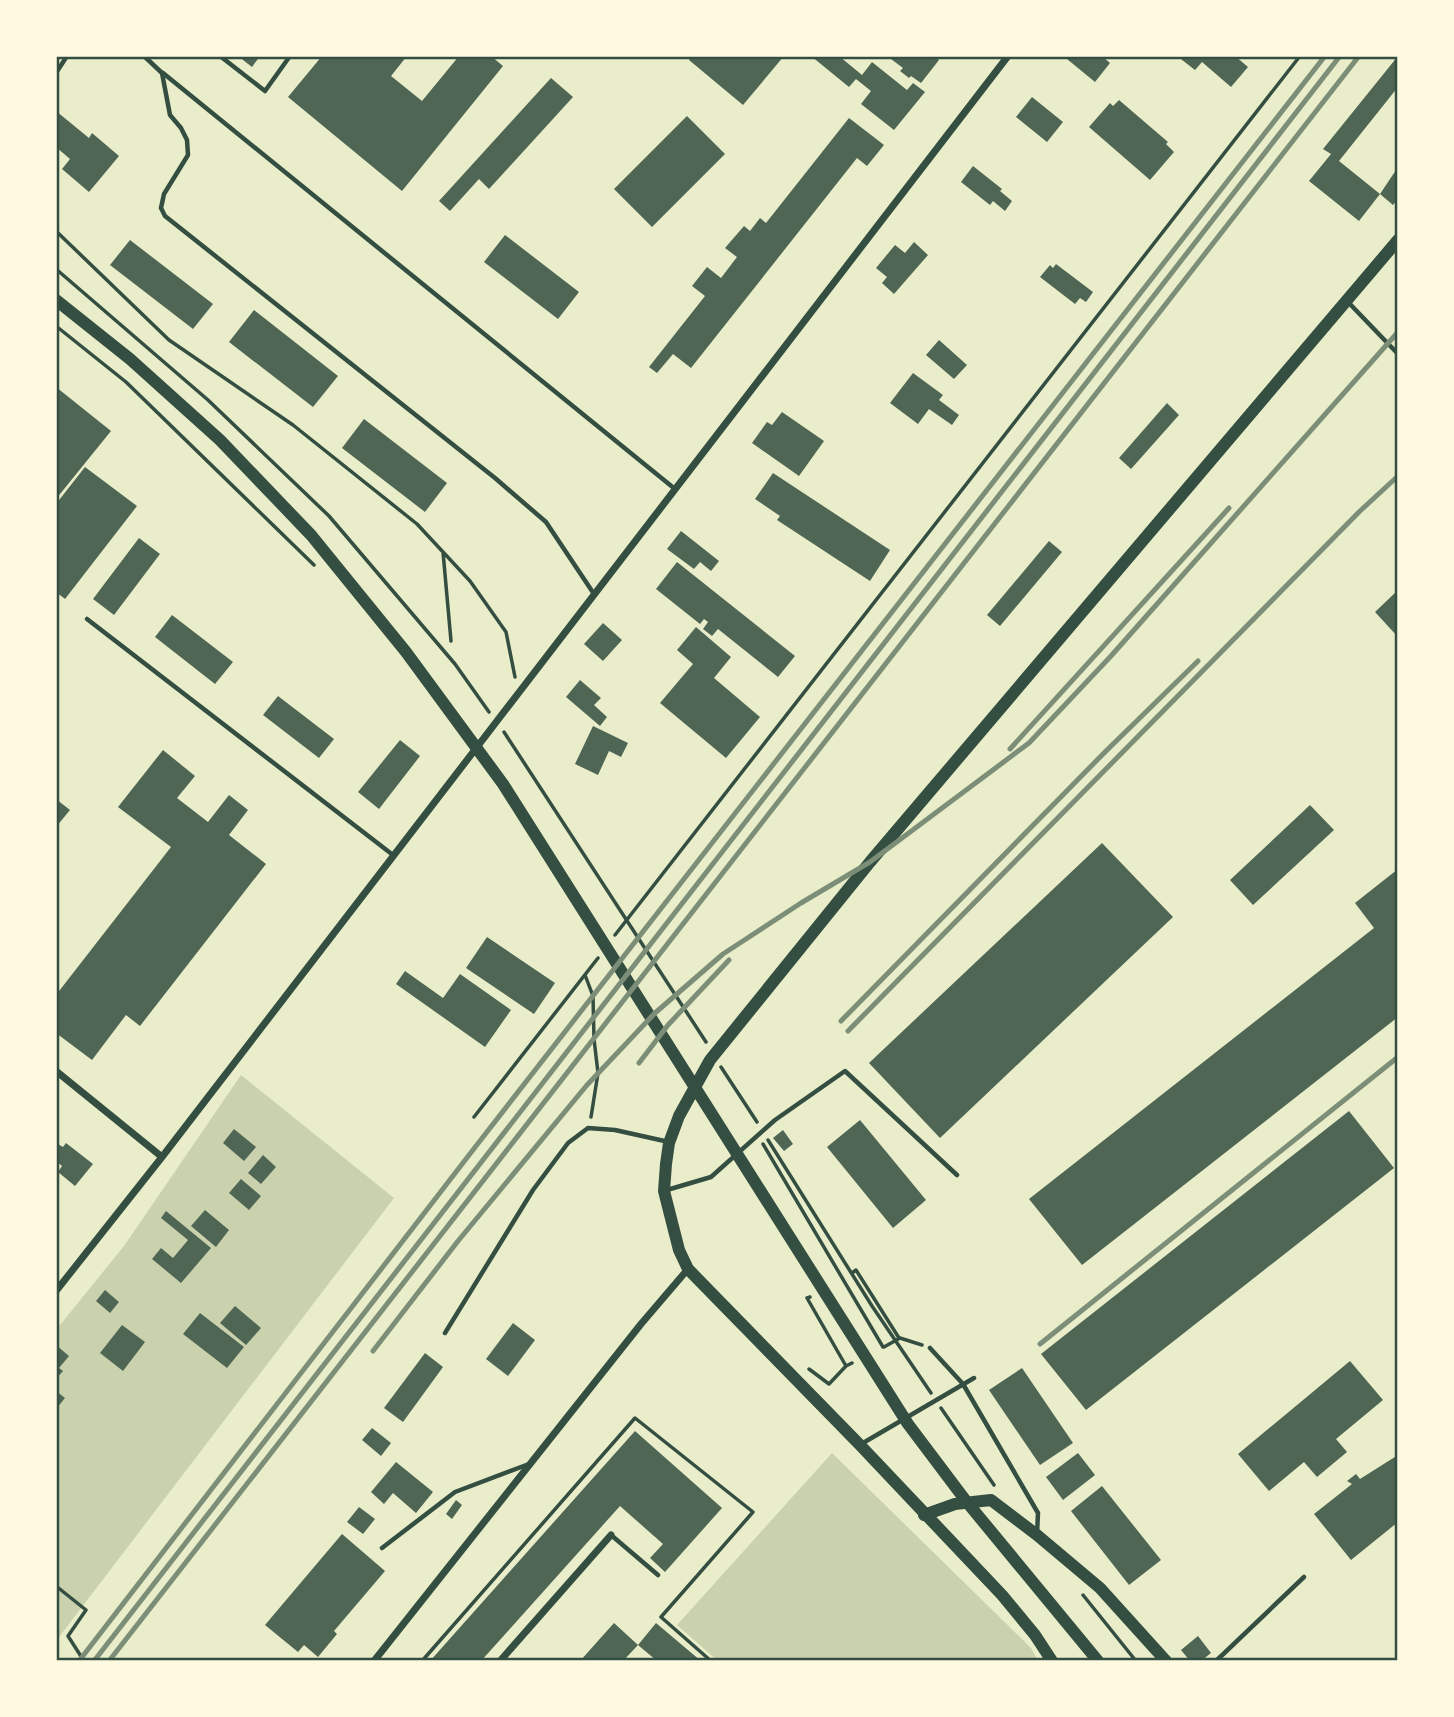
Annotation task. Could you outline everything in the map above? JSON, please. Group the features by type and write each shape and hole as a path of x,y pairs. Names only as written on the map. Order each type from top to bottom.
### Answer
{"main road":[{"path":"1052,1661 1035,1635 1002,1595 688,1269 679,1250 664,1191 669,1143 679,1116 710,1060 870,862 1398,240"},
{"path":"56,300 131,359 220,440 311,535 406,652 502,784 908,1424 966,1502 1098,1661"},
{"path":"925,1515 955,1504 991,1500 1100,1588 1166,1661"}],"street":[{"path":"56,1291 162,1157 1008,56"},
{"path":"56,1071 162,1157"},
{"path":"374,1661 688,1269"},
{"path":"500,1661 611,1535"}],"lane":[{"path":"56,73 67,56"},
{"path":"144,56 675,489"},
{"path":"220,56 265,91 290,56"},
{"path":"162,73 170,115 187,140 188,155 164,194 160,208 165,216 474,461 546,522 594,594"},
{"path":"1347,301 1398,354"},
{"path":"87,619 393,855"},
{"path":"664,1191 711,1177 775,1120 845,1071 957,1175"},
{"path":"445,1333 533,1190 568,1143 588,1128 615,1129 669,1143"},
{"path":"930,1348 963,1384 1038,1513 1037,1535"},
{"path":"860,1445 974,1378"},
{"path":"382,1548 455,1492 532,1462"},
{"path":"611,1535 658,1575"},
{"path":"1216,1661 1304,1577"}],"path":[{"path":"610,942 1300,56"},
{"path":"56,231 169,340 293,425 416,524 470,581 506,632 518,693"},
{"path":"56,269 208,400 329,516 426,629 490,713"},
{"path":"56,326 126,382 322,574"},
{"path":"443,552 452,641"},
{"path":"497,723 616,901 710,1049"},
{"path":"474,1117 602,953"},
{"path":"585,975 593,996 598,1073 588,1128"},
{"path":"718,1060 760,1128"},
{"path":"758,1136 883,1347"},
{"path":"768,1139 931,1393"},
{"path":"852,1273 856,1270 900,1338"},
{"path":"815,1294 807,1298 846,1366"},
{"path":"939,1404 999,1492"},
{"path":"56,1586 86,1610 68,1636 85,1661"},
{"path":"1076,1587 1136,1661"}],"green space":[{"path":"241,1075 394,1198 56,1641 56,1330 124,1246"},
{"path":"832,1453 1031,1648 1038,1661 718,1661 677,1625"}],"building":[{"path":"238,56 260,56 252,67"},
{"path":"322,56 407,56 391,76 422,101 459,56 491,56 503,66 402,191 288,97"},
{"path":"692,56 784,56 743,105 689,60"},
{"path":"811,56 839,56 862,75 872,62 907,90 913,83 925,92 894,130 861,104 871,91 856,79 849,87"},
{"path":"887,56 935,56 939,60 921,83 900,71 903,68"},
{"path":"1069,56 1102,56 1110,63 1095,82 1067,59"},
{"path":"1177,56 1235,56 1248,67 1231,87 1202,62 1195,70"},
{"path":"1398,56 1398,87 1339,161 1380,194 1359,221 1309,181 1331,154 1323,149"},
{"path":"551,78 573,97 489,189 479,179 450,211 439,201"},
{"path":"1032,97 1063,122 1047,142 1016,117"},
{"path":"1119,100 1168,142 1166,144 1174,152 1150,180 1089,127 1110,103 1113,106"},
{"path":"56,111 89,138 92,133 119,156 89,192 62,169 70,159 56,147"},
{"path":"687,116 725,154 652,227 614,189"},
{"path":"849,118 884,145 867,166 857,158 691,368 673,354 657,373 649,367 705,296 692,286 707,267 721,278 737,257 725,248 744,226 750,231 760,218 766,223"},
{"path":"973,166 1002,189 1000,191 1012,201 1005,211 993,201 990,205 961,182"},
{"path":"1398,167 1398,199 1393,205 1380,194"},
{"path":"505,235 579,292 558,319 484,262"},
{"path":"130,240 213,304 193,329 110,265"},
{"path":"914,242 928,255 894,294 882,283 887,277 876,268 895,245 905,253"},
{"path":"1056,264 1093,292 1086,302 1080,298 1075,304 1040,277 1050,265 1053,268"},
{"path":"254,310 338,376 313,407 229,342"},
{"path":"939,340 967,365 954,379 926,355"},
{"path":"913,373 943,395 939,400 959,415 952,425 929,409 918,424 890,403"},
{"path":"56,387 111,431 56,499"},
{"path":"1167,403 1179,415 1131,469 1119,458"},
{"path":"782,412 824,441 799,476 752,443 767,422 772,425"},
{"path":"364,419 447,483 425,512 342,448"},
{"path":"85,467 137,506 65,599 56,592 56,504"},
{"path":"773,473 890,550 870,581 777,520 780,516 755,499"},
{"path":"681,531 719,561 711,571 700,562 694,569 667,549"},
{"path":"139,538 160,554 114,615 93,599"},
{"path":"1049,541 1062,552 1000,626 987,615"},
{"path":"677,562 795,656 778,677 718,629 712,636 703,629 708,622 704,619 700,624 656,589"},
{"path":"1398,590 1398,637 1375,612"},
{"path":"172,615 233,662 215,684 155,637"},
{"path":"603,623 622,640 603,661 584,644"},
{"path":"696,627 731,657 714,678 760,717 726,758 660,703 693,664 677,650"},
{"path":"580,680 601,698 594,705 607,717 600,726 566,697"},
{"path":"278,696 334,739 319,758 263,715"},
{"path":"593,726 628,743 621,757 609,751 598,775 575,764"},
{"path":"400,740 420,756 379,809 358,792"},
{"path":"163,750 195,776 177,798 208,822 229,795 248,810 229,835 266,864 140,1026 126,1015 92,1060 56,1033 56,995 171,847 118,807"},
{"path":"56,799 70,810 56,827"},
{"path":"1310,805 1334,830 1253,905 1230,880"},
{"path":"1102,843 1173,917 940,1138 869,1063"},
{"path":"1398,869 1398,1017 1082,1265 1029,1199 1374,928 1355,903"},
{"path":"487,937 555,983 534,1014 466,968"},
{"path":"405,971 443,998 460,974 511,1010 485,1047 396,984"},
{"path":"1349,1111 1394,1168 1086,1410 1041,1354"},
{"path":"860,1120 926,1200 893,1228 827,1147"},
{"path":"234,1129 256,1147 244,1161 223,1143"},
{"path":"783,1130 793,1144 784,1151 773,1138"},
{"path":"66,1143 93,1164 75,1186 58,1172 62,1166 56,1161 56,1147 58,1144 63,1147"},
{"path":"263,1155 276,1167 261,1184 248,1173"},
{"path":"241,1179 261,1196 249,1210 229,1193"},
{"path":"205,1210 229,1230 216,1247 191,1226"},
{"path":"166,1211 211,1248 181,1283 152,1259 161,1248 173,1258 188,1240 161,1218"},
{"path":"105,1290 119,1302 110,1313 96,1301"},
{"path":"235,1306 261,1328 246,1345 220,1323"},
{"path":"200,1313 244,1347 227,1368 183,1334"},
{"path":"513,1323 535,1340 508,1376 486,1359"},
{"path":"122,1325 145,1342 123,1371 100,1353"},
{"path":"56,1345 69,1356 59,1368 63,1371 56,1379"},
{"path":"425,1353 443,1367 403,1422 384,1408"},
{"path":"1350,1361 1383,1400 1336,1439 1347,1452 1317,1477 1304,1462 1269,1491 1238,1454"},
{"path":"1022,1368 1073,1443 1040,1465 989,1390"},
{"path":"56,1391 65,1398 56,1409"},
{"path":"372,1428 391,1443 381,1456 362,1440"},
{"path":"635,1431 722,1508 665,1572 650,1558 663,1544 620,1506 481,1661 430,1661"},
{"path":"1078,1453 1095,1475 1063,1500 1046,1477"},
{"path":"1398,1455 1398,1522 1351,1560 1314,1514 1352,1484 1347,1481 1356,1474 1360,1479"},
{"path":"396,1462 433,1492 416,1513 393,1493 384,1504 371,1492"},
{"path":"1102,1486 1161,1560 1129,1585 1071,1511"},
{"path":"456,1500 462,1505 452,1519 446,1514"},
{"path":"359,1507 375,1519 363,1534 347,1522"},
{"path":"342,1534 385,1571 334,1631 337,1634 318,1657 304,1645 298,1652 265,1625"},
{"path":"614,1623 638,1645 623,1661 580,1661"},
{"path":"656,1623 701,1661 657,1661 638,1645"},
{"path":"1198,1636 1211,1653 1201,1661 1190,1661 1181,1650"}],"railway":[{"path":"79,1661 476,1146 1325,56"},
{"path":"94,1661 1340,56"},
{"path":"109,1661 1359,56"},
{"path":"373,1351 458,1241 587,1085 655,1013 723,954 870,862 1029,743 1111,656 1398,332"},
{"path":"848,1031 1360,511 1398,476"},
{"path":"1010,749 1229,508"},
{"path":"841,1021 1198,661"},
{"path":"639,1063 668,1025 729,960"},
{"path":"1040,1344 1398,1057"}]}
